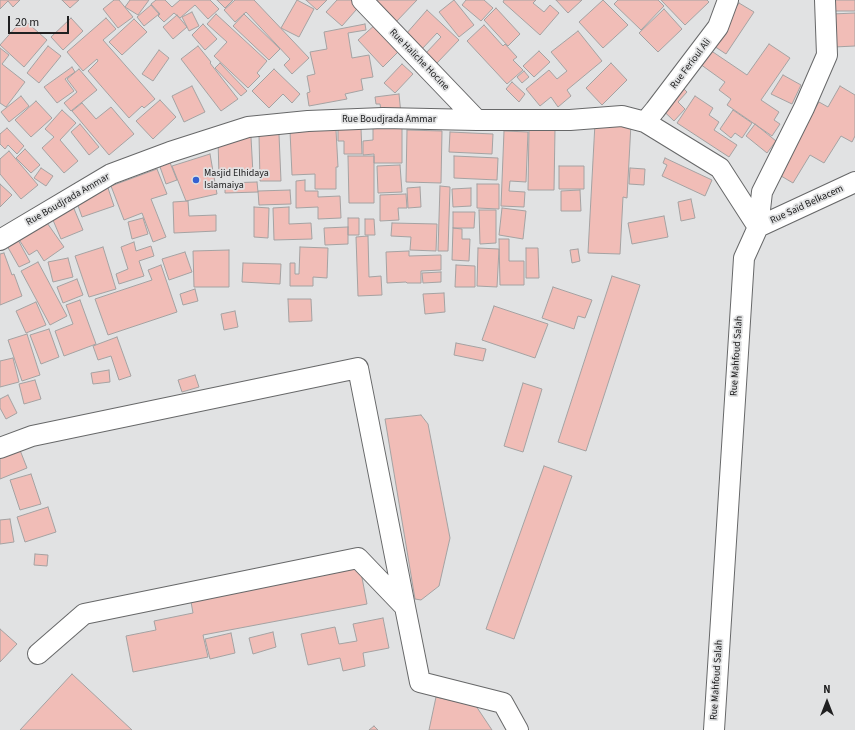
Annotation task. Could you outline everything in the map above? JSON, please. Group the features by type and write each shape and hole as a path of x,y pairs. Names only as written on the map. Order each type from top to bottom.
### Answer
{"street":[{"name":"Rue Haliche Hocine","path":"362,0 477,120"},
{"name":"Rue Ferioul Ali","path":"645,122 718,27 728,0"},
{"name":"Rue Mahfoud Salah","path":"714,730 744,258 758,227 762,192 804,108 828,55 825,0"},
{"name":"Rue Boudjrada Ammar","path":"0,240 111,174 170,152 248,127 308,121 383,118 570,120 622,116 645,122 720,168 758,227"},
{"name":"Rue Saïd Belkacem","path":"758,227 855,182"},
{"path":"0,448 32,436 358,368 420,682 503,703 518,730"},
{"path":"38,654 84,614 358,558 404,607"}],"building":[{"path":"0,0 20,0 13,7 8,1 0,9"},
{"path":"62,0 79,0 70,8"},
{"path":"114,0 119,0 133,17 118,28 103,9"},
{"path":"130,0 149,0 138,15 125,7"},
{"path":"156,0 165,0 172,7 180,0 210,0 219,9 208,19 195,5 180,18 174,13 164,22 158,16 160,14 151,4"},
{"path":"217,0 233,0 225,8"},
{"path":"235,0 254,0 309,58 292,74 284,65 290,59 246,12 235,22 224,10"},
{"path":"297,0 314,9 299,37 281,28"},
{"path":"306,0 327,0 317,10"},
{"path":"337,0 360,0 363,2 342,26 326,12"},
{"path":"371,0 417,0 395,23"},
{"path":"454,0 474,25 459,37 439,12"},
{"path":"466,0 484,0 493,8 481,21 462,5"},
{"path":"504,0 536,0 533,3 544,12 550,5 559,13 540,35 503,2"},
{"path":"556,0 582,0 568,13"},
{"path":"603,0 628,25 603,48 579,22"},
{"path":"618,0 658,0 664,6 641,30 614,4"},
{"path":"661,0 707,0 709,2 685,25"},
{"path":"834,0 855,0 855,11 834,11"},
{"path":"739,3 754,12 726,54 711,44"},
{"path":"151,5 159,14 144,26 137,17"},
{"path":"496,8 520,34 508,46 484,20"},
{"path":"664,9 682,29 658,52 639,33"},
{"path":"427,10 459,40 437,63 426,53 441,37 437,33 422,49 406,34"},
{"path":"192,12 199,26 189,31 182,17"},
{"path":"855,13 855,46 834,47 832,14"},
{"path":"216,14 267,61 257,73 260,76 248,88 214,56 227,42 207,24"},
{"path":"244,14 280,49 269,60 233,26"},
{"path":"177,15 187,27 173,39 163,27"},
{"path":"71,18 83,31 63,50 51,37"},
{"path":"106,18 116,29 103,40 155,99 144,108 142,106 129,118 88,71 98,61 97,59 83,71 67,52"},
{"path":"23,19 47,40 24,67 0,45"},
{"path":"134,19 147,32 122,55 109,42"},
{"path":"203,24 217,39 205,50 192,35"},
{"path":"365,24 366,30 348,33 352,58 369,55 373,77 361,79 363,90 345,94 347,99 309,106 307,93 310,92 307,76 315,74 310,52 327,49 324,32"},
{"path":"376,24 383,35 398,52 383,67 358,40"},
{"path":"484,25 503,46 505,44 517,57 513,60 523,70 507,84 467,41"},
{"path":"578,31 602,61 567,90 571,96 558,107 551,97 540,106 526,89 549,70 557,79 567,71 551,52"},
{"path":"769,44 790,58 761,100 779,112 774,120 780,124 772,136 727,105 731,99 719,90 725,82 700,64 710,50 747,75"},
{"path":"48,46 61,56 39,83 27,73"},
{"path":"198,46 238,99 221,111 181,59"},
{"path":"0,48 9,55 2,64 25,82 6,107 0,103"},
{"path":"159,50 169,58 153,81 142,74"},
{"path":"539,51 550,62 534,77 523,66"},
{"path":"220,63 247,91 241,96 215,68"},
{"path":"611,63 627,80 602,105 586,88"},
{"path":"402,64 413,74 395,93 384,83"},
{"path":"72,67 75,72 65,79 74,91 57,103 44,87"},
{"path":"79,69 97,90 71,111 64,103 77,92 67,79"},
{"path":"274,69 300,94 292,103 283,94 269,108 252,91"},
{"path":"524,71 529,77 522,83 517,77"},
{"path":"783,75 801,85 792,104 771,94"},
{"path":"672,77 687,92 678,102 685,109 674,121 651,99"},
{"path":"512,82 525,94 519,102 506,89"},
{"path":"192,86 205,112 184,122 172,96"},
{"path":"840,86 855,95 855,136 852,142 841,136 824,163 810,155 793,183 776,173 819,102 828,107"},
{"path":"399,94 401,114 382,117 380,104 376,104 375,97"},
{"path":"21,96 29,106 9,122 1,112"},
{"path":"695,96 713,108 709,115 719,122 714,130 737,145 729,157 677,123"},
{"path":"160,100 176,117 153,139 136,121"},
{"path":"36,101 52,118 31,137 15,120"},
{"path":"82,103 96,119 111,107 134,134 109,155 72,111"},
{"path":"62,110 76,123 60,140 78,161 64,173 42,148 54,137 45,129"},
{"path":"733,110 752,123 742,138 735,133 731,138 720,129"},
{"path":"595,123 631,124 627,198 623,197 620,254 588,253"},
{"path":"80,124 99,147 89,155 71,132"},
{"path":"755,124 776,141 767,153 746,136"},
{"path":"373,126 402,127 402,163 374,163 374,154 363,155 363,141 373,140"},
{"path":"7,128 24,146 17,154 8,145 5,149 0,144 0,134"},
{"path":"361,128 362,154 344,154 344,141 338,141 338,129"},
{"path":"529,129 555,129 554,190 528,190"},
{"path":"336,130 338,167 336,167 336,189 315,189 315,174 292,175 290,131"},
{"path":"407,130 442,131 441,183 406,182"},
{"path":"504,131 528,132 526,182 510,181 509,191 525,192 524,207 501,206"},
{"path":"450,132 493,134 492,154 449,152"},
{"path":"279,134 281,181 260,181 259,135"},
{"path":"251,137 253,174 219,176 218,139"},
{"path":"25,149 40,165 31,173 16,158"},
{"path":"9,151 38,185 21,199 0,174 0,159"},
{"name":"Masjid Elhidaya Islamaiya","path":"210,154 217,194 186,201 172,166"},
{"path":"348,156 374,156 374,203 349,203"},
{"path":"454,156 498,158 497,180 454,178"},
{"path":"665,158 712,180 705,196 662,176 667,165 663,163"},
{"path":"169,160 177,180 166,184 159,164"},
{"path":"400,165 402,192 378,193 377,166"},
{"path":"559,166 584,166 584,189 559,189"},
{"path":"41,168 53,176 46,186 34,178"},
{"path":"630,168 645,169 644,185 629,184"},
{"path":"157,169 167,194 151,199 166,237 153,242 142,213 124,220 111,186"},
{"path":"305,180 305,191 318,191 318,197 340,196 341,218 318,219 318,207 296,208 296,181"},
{"path":"257,182 258,192 225,193 225,183"},
{"path":"0,184 12,195 0,207"},
{"path":"477,184 499,184 499,209 477,208"},
{"path":"440,186 450,187 448,251 438,251"},
{"path":"420,187 421,207 408,208 407,188"},
{"path":"108,188 114,206 82,217 76,200"},
{"path":"471,188 471,206 453,207 452,189"},
{"path":"290,190 291,204 259,205 258,191"},
{"path":"580,190 581,211 561,211 561,191"},
{"path":"406,194 407,208 398,208 399,220 380,221 380,195"},
{"path":"691,199 695,218 681,221 678,202"},
{"path":"188,201 189,216 216,215 216,231 174,233 173,202"},
{"path":"72,204 83,230 61,239 50,213"},
{"path":"254,207 269,208 268,238 254,237"},
{"path":"289,207 289,224 311,223 312,239 274,240 273,208"},
{"path":"502,208 526,211 523,239 499,235"},
{"path":"479,210 496,210 496,243 480,244"},
{"path":"453,212 475,212 474,228 453,228"},
{"path":"664,216 668,237 632,244 628,223"},
{"path":"143,218 148,234 132,239 128,222"},
{"path":"348,218 359,218 359,235 348,235"},
{"path":"365,219 374,219 375,235 365,235"},
{"path":"45,220 64,247 44,261 37,250 29,255 18,238"},
{"path":"392,223 437,224 436,251 410,250 411,237 391,236"},
{"path":"348,227 348,244 325,245 324,228"},
{"path":"453,228 462,229 462,239 470,239 469,261 452,260"},
{"path":"368,236 369,277 381,276 382,295 358,296 356,237"},
{"path":"17,238 30,262 19,267 6,244"},
{"path":"499,239 509,239 509,261 524,261 524,285 500,285"},
{"path":"134,242 136,251 151,246 154,256 139,261 144,276 119,284 116,274 128,269 121,247"},
{"path":"103,247 116,289 89,297 75,256"},
{"path":"300,247 328,248 327,278 313,277 313,286 290,286 290,263 295,263 295,274 299,274"},
{"path":"478,248 499,249 497,287 477,286"},
{"path":"526,248 538,248 539,278 526,278"},
{"path":"578,249 580,261 572,263 570,250"},
{"path":"229,250 229,287 194,287 193,251"},
{"path":"409,251 409,256 441,255 441,270 421,271 421,283 387,283 386,252"},
{"path":"185,252 192,272 169,280 162,259"},
{"path":"4,253 22,296 0,305 0,254"},
{"path":"68,258 73,277 53,282 48,262"},
{"path":"38,262 67,316 50,325 21,271"},
{"path":"243,263 281,264 280,284 242,282"},
{"path":"161,265 177,312 108,335 95,299 152,280 148,270"},
{"path":"456,265 475,266 475,287 455,287"},
{"path":"441,272 441,282 423,283 422,273"},
{"path":"612,276 640,285 586,451 558,442"},
{"path":"77,279 83,295 63,303 57,287"},
{"path":"553,287 592,300 585,318 578,316 574,329 542,318"},
{"path":"195,289 198,301 183,305 180,294"},
{"path":"444,293 445,312 425,314 423,294"},
{"path":"288,299 311,299 312,321 289,322"},
{"path":"80,300 96,344 64,356 55,331 73,324 66,305"},
{"path":"36,302 46,325 26,333 16,311"},
{"path":"494,306 548,324 535,358 482,340"},
{"path":"235,311 238,327 224,330 221,314"},
{"path":"49,329 59,357 41,364 30,335"},
{"path":"27,334 40,375 22,381 8,340"},
{"path":"117,337 131,376 119,380 111,356 98,360 93,346"},
{"path":"456,343 486,349 483,361 454,355"},
{"path":"13,358 19,382 0,387 0,361"},
{"path":"109,370 110,382 93,384 91,373"},
{"path":"195,375 199,387 182,392 178,380"},
{"path":"35,380 41,399 24,404 19,384"},
{"path":"523,383 542,389 523,452 504,446"},
{"path":"8,395 17,413 6,419 0,408 0,399"},
{"path":"421,415 428,424 450,538 439,586 421,600 415,599 385,419"},
{"path":"18,445 27,468 0,479 0,452"},
{"path":"544,466 572,476 514,639 486,629"},
{"path":"31,474 41,504 20,510 10,480"},
{"path":"48,507 56,532 25,542 17,517"},
{"path":"10,519 14,542 0,544 0,520"},
{"path":"35,554 48,555 47,566 34,565"},
{"path":"360,567 367,604 203,635 208,657 133,672 126,636 156,630 154,621 193,613 190,596"},
{"path":"383,618 389,648 363,653 365,666 343,671 340,658 308,665 301,634 335,627 339,644 357,641 353,624"},
{"path":"0,629 17,644 0,662"},
{"path":"273,632 276,647 253,654 249,638"},
{"path":"231,633 235,653 210,659 205,639"},
{"path":"72,674 132,730 20,730"},
{"path":"436,697 476,706 492,730 429,730"},
{"path":"374,726 378,730 369,730"}],"place":[{"name":"Masjid Elhidaya Islamaiya","path":"196,180"}]}
